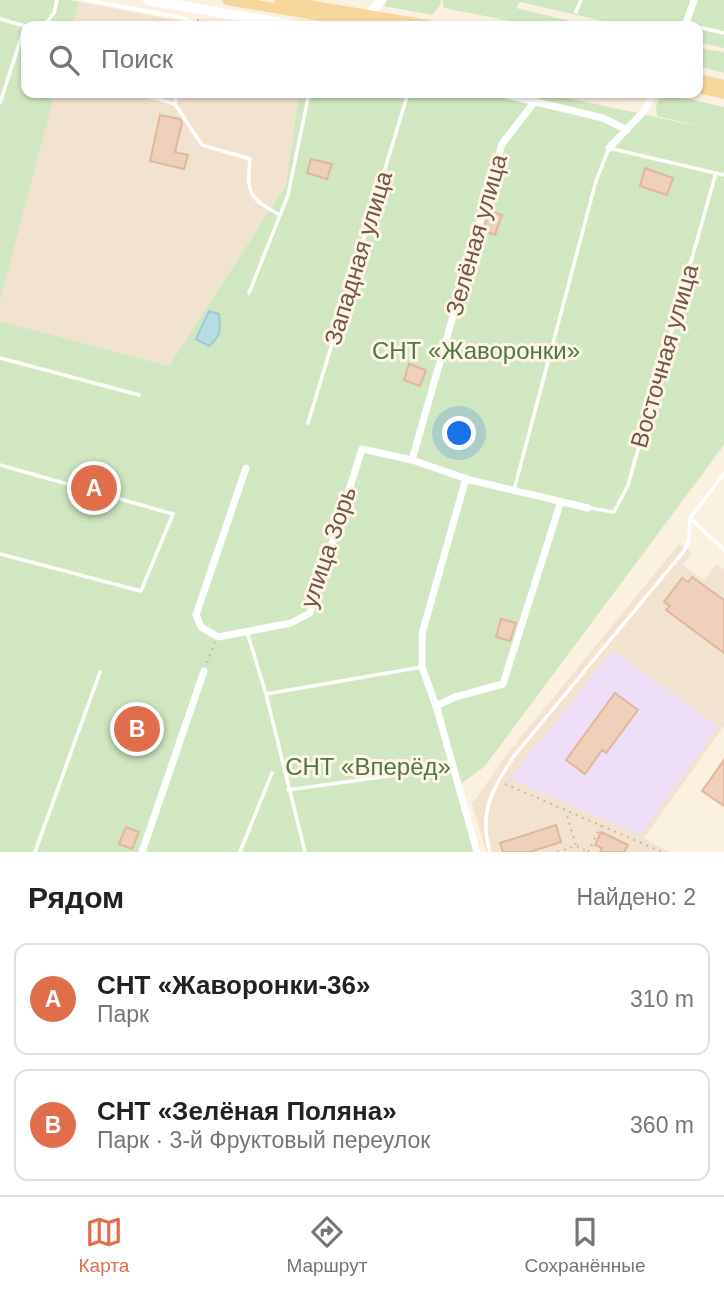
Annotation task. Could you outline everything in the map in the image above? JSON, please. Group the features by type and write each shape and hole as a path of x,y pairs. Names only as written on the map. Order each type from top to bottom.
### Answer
{"main road":[{"path":"148,0 271,21"},
{"path":"227,0 351,21"},
{"path":"279,0 404,21"},
{"path":"364,21 381,0"},
{"path":"703,80 724,85"},
{"path":"703,89 724,94"}],"street":[{"path":"688,21 694,0"},
{"path":"521,98 603,118 627,130"},
{"path":"609,148 644,111 650,98"},
{"name":"Зелёная улица","path":"412,460 502,144 535,101"},
{"name":"улица Зорь","path":"218,637 292,623 310,613 362,449 412,460"},
{"path":"412,460 466,478 588,508"},
{"path":"218,637 201,627 196,615 246,468"},
{"path":"466,478 422,634 422,667 436,706 477,852"},
{"path":"436,706 455,697 503,684 561,501"},
{"path":"142,852 204,671"}],"lane":[{"path":"48,21 54,13 57,0"},
{"path":"86,0 190,21"},
{"path":"576,12 581,0"},
{"path":"0,19 21,25"},
{"path":"703,28 724,33"},
{"path":"0,103 21,38"},
{"path":"154,98 175,104 202,145 250,159 247,181 256,202 280,215"},
{"path":"175,104 176,98"},
{"path":"249,293 288,195 309,98"},
{"name":"Западная улица","path":"308,423 406,98"},
{"path":"513,490 596,181 609,148 724,175"},
{"name":"Восточная улица","path":"588,508 614,512 628,485 716,173"},
{"path":"0,358 139,394"},
{"path":"0,466 173,514 141,592 0,554"},
{"path":"490,852 485,814 498,781 514,756 684,551 689,540 690,518 724,474"},
{"path":"690,518 724,550"},
{"path":"247,632 266,694 305,852"},
{"path":"266,694 422,667"},
{"path":"35,852 100,672"},
{"path":"288,790 452,767"},
{"path":"240,852 272,773"}],"path":[{"path":"204,671 218,637"},
{"path":"498,781 662,852"},
{"path":"566,810 576,846"},
{"path":"557,852 576,846 588,852 601,825"}],"shaded area":[{"path":"79,2 180,21 74,21"},
{"path":"54,98 298,98 286,185 169,366 0,321 0,301"},
{"path":"679,544 692,553 683,565 704,580 717,564 724,569 724,726 644,838 669,852 486,852 472,804 507,754"},
{"path":"613,651 719,727 640,835 510,779"}],"green space":[{"path":"0,0 79,2 74,21 21,21 21,98 54,98 0,301"},
{"path":"387,0 440,0 441,4 432,15 384,6"},
{"path":"442,0 724,0 724,48 703,43 703,21 603,21 520,2 516,8 570,21 510,21 444,8"},
{"path":"703,49 724,52 724,73 703,67"},
{"name":"СНТ «Жаворонки»","path":"298,98 567,98 711,129 657,116 656,106 660,98 684,98 724,107 724,445 485,766 461,784 481,852 0,852 0,321 169,366 286,185"}],"water":[{"path":"209,311 219,314 220,324 218,336 209,346 196,339"}],"building":[{"path":"160,115 180,119 182,123 175,152 188,155 184,169 150,161"},
{"path":"311,159 332,164 327,179 307,173"},
{"path":"645,168 673,178 667,195 640,186"},
{"path":"489,211 502,215 495,235 484,231"},
{"path":"409,364 426,370 420,386 404,380"},
{"path":"692,577 724,600 724,653 666,610 670,606 664,602 682,578 688,582"},
{"path":"501,619 516,623 510,641 496,637"},
{"path":"615,693 638,710 606,753 602,750 585,774 566,760"},
{"path":"724,760 724,806 702,791"},
{"path":"556,825 561,842 530,852 503,852 500,843"},
{"path":"126,827 139,832 132,849 119,844"},
{"path":"601,832 628,845 624,852 600,852 602,848 595,845"}],"place":[{"name":"СНТ «Жаворонки-36»","path":"94,488"},
{"name":"СНТ «Зелёная Поляна»","path":"137,729"}],"park label":[{"name":"СНТ «Вперёд»","path":"368,766"}]}
